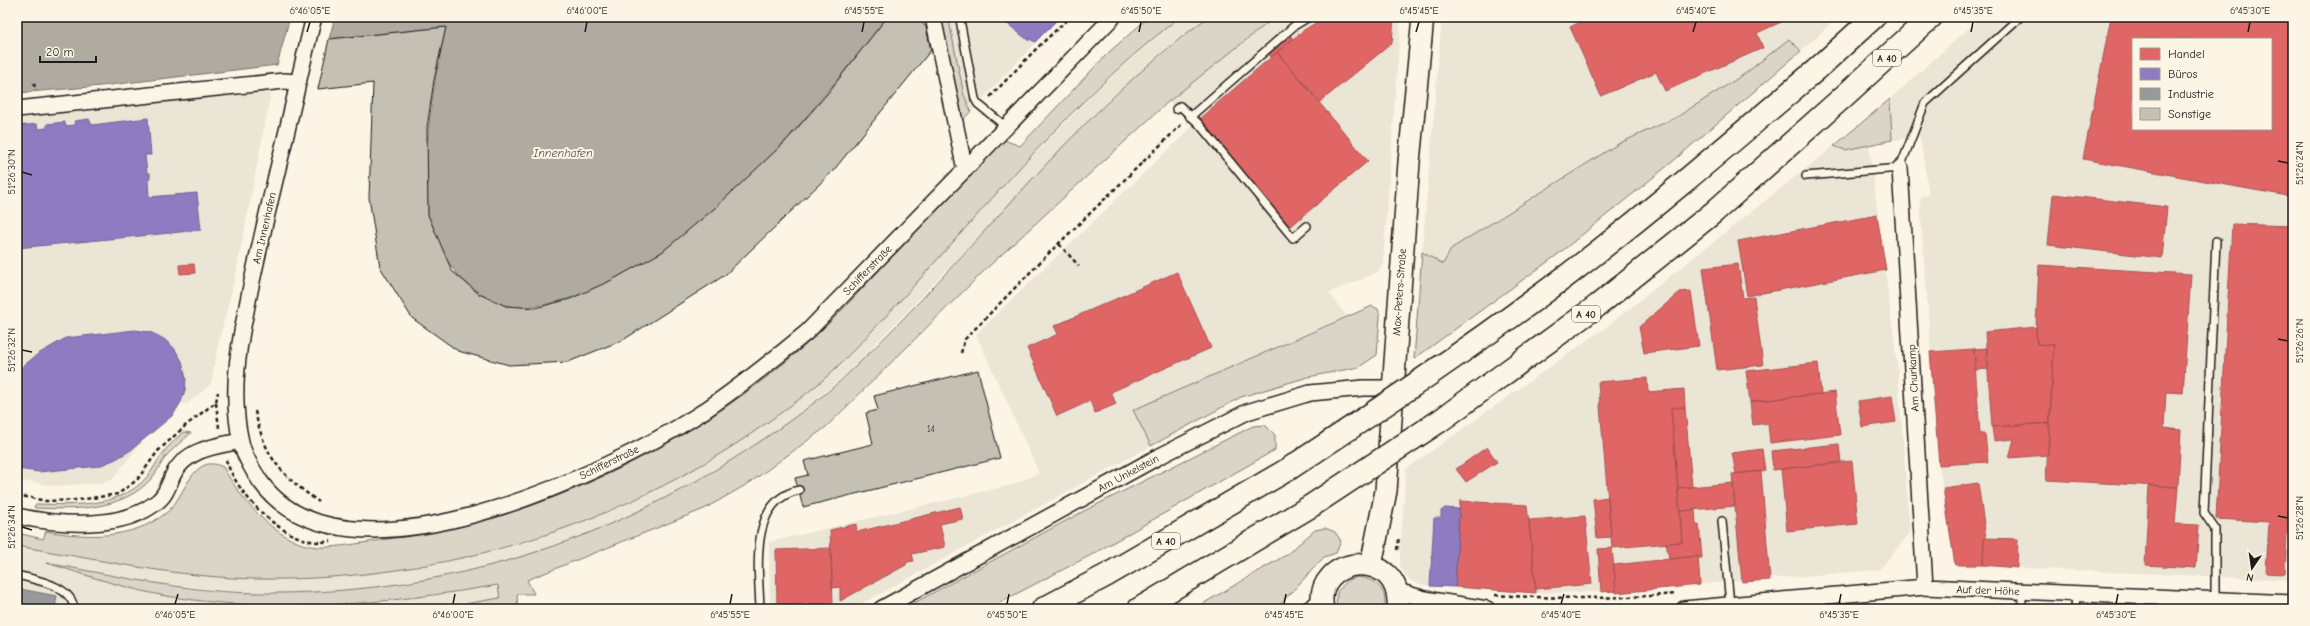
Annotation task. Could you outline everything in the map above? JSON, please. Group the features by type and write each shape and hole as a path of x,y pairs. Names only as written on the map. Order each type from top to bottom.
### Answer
{"highway":[{"name":"A 40","path":"1043,609 1107,575 1287,470 1419,383 1570,274 1683,183 1816,70 1874,17"},
{"name":"A 40","path":"1140,609 1311,506 1441,420 1597,306 1714,212 1931,17"}],"street":[{"name":"Am Innenhafen","path":"241,441 237,417 236,384 240,335 258,248 297,82 314,17"},
{"path":"933,17 963,163"},
{"name":"Schifferstraße","path":"241,441 253,470 267,491 278,502 309,520 342,529 380,531 413,527 472,515 546,491 623,457 696,416 751,379 807,332 963,163 1005,126 1113,17"},
{"name":"Max-Peters-Straße","path":"1371,565 1386,491 1409,162 1423,17"},
{"path":"17,109 284,81 297,82"},
{"name":"Am Churkamp","path":"1900,168 1925,587"},
{"name":"Am Unkelstein","path":"881,609 1156,458 1247,412 1310,393 1362,388 1392,388"},
{"path":"17,516 49,522 74,524 108,521 137,513 159,501 178,467 189,456 209,447 241,441"},
{"path":"1322,602 1326,583 1340,570 1358,564 1371,565 1387,575 1398,600 1425,599 1487,609"},
{"name":"Auf der Höhe","path":"1684,609 1730,604 1764,605 1925,587 2293,603"}],"lane":[{"path":"1190,116 1294,26 1309,17"},
{"path":"1806,176 1900,168 1925,103 2020,17"},
{"path":"960,20 973,94 981,107 1005,126"},
{"path":"1176,110 1180,106 1190,116 1293,238 1307,226"},
{"path":"2215,599 2215,529 2204,513 2216,241"},
{"path":"760,609 759,536 765,516 785,493 799,490"},
{"path":"1722,521 1730,604"},
{"path":"17,575 50,584 68,594 74,609"},
{"path":"2022,591 2022,609"},
{"path":"2075,609 2076,594"},
{"path":"1302,609 1322,602"}],"path":[{"path":"981,107 1037,48 1070,17"},
{"path":"961,353 965,339 1059,244 1190,116"},
{"path":"1059,244 1079,266"},
{"path":"17,495 46,501 79,500 118,494 138,480 158,451 168,441 216,402 219,385"},
{"path":"254,404 263,442 269,454 290,481 323,505"}],"shaded area":[{"path":"937,17 943,17 949,21 964,95 971,111 959,124"},
{"path":"943,17 1060,17 971,111 964,95"},
{"path":"1149,17 1180,17 1134,55 1047,138 885,317 833,371 798,400 748,436 692,470 634,500 574,525 512,545 449,561 385,572 320,578 255,579 195,575 135,567 17,546 17,533 43,539 46,531 77,535 108,535 139,528 153,522 173,506 196,471 204,465 212,464 223,467 250,506 275,529 289,538 303,544 318,547 356,544 452,528 511,512 569,491 626,466 680,436 732,402 781,366 825,327 849,303 1004,140 1020,146 1108,53"},
{"path":"1180,17 1208,17 1171,44 1112,97 851,370 788,423 718,468 667,498 617,523 522,558 436,578 349,591 254,593 161,584 53,565 125,586 178,598 432,596 498,585 500,598 434,609 17,609 17,546 162,571 254,579 346,576 432,565 518,545 611,511 659,488 711,460 782,413 843,362 1029,159 1099,88 1161,32"},
{"path":"1208,17 1275,17 1168,102 987,268 826,427 751,482 704,509 527,580 534,594 517,594 518,609 434,609 500,598 498,585 418,597 339,604 299,606 219,603 145,592 47,563 125,578 204,590 257,593 323,591 388,585 450,575 511,560 571,540 630,515 687,486 744,452 814,403 840,381 897,325 1025,187 1112,98 1159,56"},
{"path":"1275,17 1401,17 1383,263 1378,272 1329,293 1346,316 1134,410 1151,446 852,609 770,609 769,542 1011,485 1039,473 976,334 1193,126 1168,102"},
{"path":"1442,17 1838,17 1801,51 1789,39 1746,73 1677,117 1618,144 1531,197 1452,248 1443,264 1422,252"},
{"path":"1981,17 2293,17 2293,580 1955,565 1939,465 1920,203 1922,196 1929,195 1920,137 1892,140 1890,99"},
{"path":"1789,39 1801,51 1671,163 1557,255 1414,359 1422,252 1443,264 1452,248 1618,144 1677,117 1746,73"},
{"path":"268,89 271,93 236,274 219,341 211,384 187,404 181,403 173,415 144,439 112,480 100,483 56,486 17,480 17,114"},
{"path":"1890,99 1892,140 1845,150 1834,146"},
{"path":"1869,145 1897,363 1910,533 1879,570 1601,592 1536,593 1424,585 1413,582 1405,575 1400,566 1400,553 1406,469 1609,325 1834,146 1845,150"},
{"path":"1372,306 1378,309 1380,316 1377,355 1359,367 1308,377 1241,397 1151,446 1133,410"},
{"path":"1265,425 1275,435 1275,450 1091,555 987,609 903,609 1082,512 1253,426"},
{"path":"183,432 191,433 166,456 151,479 139,490 126,497 112,503 81,508 35,508 34,506 37,504 81,504 110,499 124,494 136,487 147,477 163,453"},
{"path":"1325,528 1335,532 1341,541 1336,553 1324,557 1276,609 1194,609 1286,555 1315,530"},
{"path":"1357,577 1369,580 1379,586 1384,596 1384,609 1336,609 1337,592 1348,580"}],"water":[{"path":"17,17 290,17 277,65 101,86 17,93"},
{"name":"Innenhafen","path":"335,17 887,17 837,81 783,143 725,201 695,227 647,262 609,282 567,299 526,307 508,306 496,302 478,292 463,280 451,267 436,239 429,220 426,189 427,142 436,73 446,27 329,39"}],"building: Handel":[{"path":"1325,17 1394,17 1392,43 1320,102 1277,52 1304,30"},
{"path":"1585,17 1792,17 1757,33 1763,48 1665,91 1656,72 1601,96 1570,27 1586,19"},
{"path":"2111,17 2293,17 2293,197 2083,159"},
{"path":"1286,30 1293,39 1271,57 1264,48"},
{"path":"1277,52 1368,161 1290,227 1199,119"},
{"path":"2053,194 2167,207 2162,258 2048,245"},
{"path":"1877,215 1886,270 1747,296 1738,241"},
{"path":"2232,224 2293,226 2293,415 2285,574 2266,573 2269,522 2216,519"},
{"path":"194,264 195,273 180,274 179,265"},
{"path":"1738,264 1743,298 1754,297 1763,365 1717,370 1703,268"},
{"path":"2039,265 2191,274 2183,393 2166,392 2164,428 2181,430 2178,487 2046,480 2054,345 2037,344 2036,327"},
{"path":"1177,272 1211,348 1111,392 1116,404 1095,413 1090,401 1057,416 1027,348 1058,334 1054,326"},
{"path":"1691,291 1699,346 1644,353 1639,327 1680,292"},
{"path":"2036,327 2037,344 2054,345 2050,423 1992,427 1985,332"},
{"path":"1987,348 1989,369 1976,370 1974,349"},
{"path":"1974,349 1980,434 1985,434 1988,462 1939,465 1930,352"},
{"path":"1818,363 1821,394 1750,402 1746,371"},
{"path":"1647,378 1648,392 1684,389 1685,407 1671,408 1682,542 1612,548 1598,382"},
{"path":"1835,392 1840,435 1770,443 1768,423 1753,425 1750,402"},
{"path":"1892,396 1896,422 1862,427 1858,401"},
{"path":"1685,407 1692,487 1678,488 1671,408"},
{"path":"2050,423 2048,455 2009,458 2014,439 1994,441 1992,427"},
{"path":"1839,444 1841,463 1773,470 1771,451"},
{"path":"1487,447 1497,462 1466,482 1456,469"},
{"path":"1762,449 1765,471 1736,474 1732,453"},
{"path":"1852,461 1858,524 1787,531 1781,469"},
{"path":"1761,471 1770,580 1742,582 1732,474"},
{"path":"1733,483 1735,506 1680,511 1678,488"},
{"path":"1978,483 1986,538 1984,538 1983,565 1955,565 1943,488"},
{"path":"2149,485 2178,487 2175,524 2199,525 2196,568 2145,565"},
{"path":"1608,497 1611,537 1597,538 1593,499"},
{"path":"1460,501 1527,505 1536,593 1455,587"},
{"path":"960,507 963,519 940,524 945,547 912,554 914,561 907,562 906,565 840,601 840,587 832,588 830,530 856,524 857,532"},
{"path":"1695,510 1696,524 1699,524 1702,558 1698,558 1698,556 1669,559 1666,543 1682,542 1680,511"},
{"path":"1585,516 1592,584 1536,589 1529,520"},
{"path":"1984,538 2018,539 2017,568 1983,565"},
{"path":"831,548 833,603 777,605 776,550"},
{"path":"1612,548 1616,591 1601,592 1598,549"},
{"path":"1698,556 1700,585 1616,593 1614,565"}],"building: Büros":[{"path":"999,17 1053,17 1056,21 1035,42 1028,38 1029,41"},
{"path":"148,118 151,155 145,155 147,173 150,173 150,179 148,180 149,197 197,193 201,230 17,248 17,211 20,210 17,176 17,126 37,124 38,129 47,128 47,124 65,122 65,126 75,125 74,121 89,119 92,125"},
{"path":"135,330 150,332 164,339 174,348 182,361 186,379 185,390 181,402 173,415 131,450 116,459 99,466 39,472 17,469 17,371 38,354 66,338"},
{"path":"1445,508 1459,509 1455,587 1430,586 1434,518 1441,518 1441,511"}],"building: Industrie":[{"path":"20,589 57,596 55,609 17,609"}],"building: Sonstige":[{"path":"887,17 917,17 926,27 931,50 833,171 725,275 623,340 568,362 509,365 458,351 412,318 380,267 369,198 373,83 318,89 329,39 446,27 434,80 427,128 428,215 452,271 479,294 506,306 535,308 570,299 612,280 662,252 715,208 786,141 827,94"},
{"path":"978,370 1000,458 803,507 795,478 808,475 804,461 873,444 866,413 878,410 874,396"}]}
